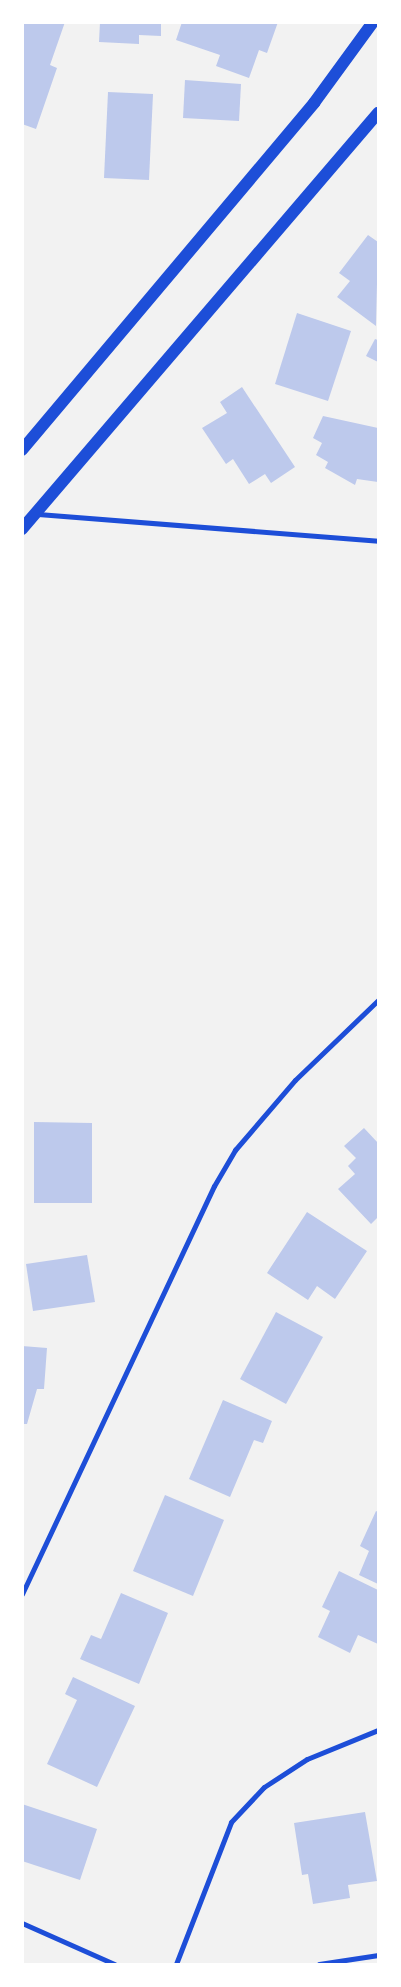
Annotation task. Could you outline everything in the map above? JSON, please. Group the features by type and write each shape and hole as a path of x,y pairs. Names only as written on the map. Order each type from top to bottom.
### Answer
{"main road":[{"path":"22,450 314,103 373,22"},
{"path":"22,529 378,113"}],"street":[{"path":"35,514 378,541"},
{"path":"22,1594 214,1186 235,1150 295,1080 378,1000"},
{"path":"176,1964 231,1822 264,1787 307,1759 378,1730"},
{"path":"22,1923 114,1964"},
{"path":"319,1964 378,1955"}],"building":[{"path":"22,22 65,22 50,65 57,68 36,129 22,124"},
{"path":"100,22 161,22 161,36 139,35 139,44 99,42"},
{"path":"182,22 278,22 267,53 259,50 249,78 216,66 220,55 176,40"},
{"path":"185,80 241,84 239,121 183,118"},
{"path":"108,92 153,94 149,180 104,178"},
{"path":"368,235 378,242 376,326 337,297 350,281 339,273"},
{"path":"297,313 351,331 328,401 275,384"},
{"path":"375,339 378,340 378,362 366,356"},
{"path":"242,387 295,467 271,483 265,474 249,484 233,459 226,464 202,428 227,413 220,402"},
{"path":"323,416 378,428 378,482 357,479 355,485 325,468 328,462 316,455 322,443 313,438"},
{"path":"34,1122 92,1123 92,1203 34,1203"},
{"path":"364,1128 378,1143 378,1217 371,1224 338,1189 355,1174 348,1166 356,1158 344,1146"},
{"path":"307,1212 367,1251 335,1299 317,1286 308,1300 267,1273"},
{"path":"87,1255 95,1302 33,1311 26,1264"},
{"path":"276,1312 323,1337 286,1404 240,1379"},
{"path":"22,1346 47,1348 44,1389 37,1389 27,1424 22,1424"},
{"path":"223,1400 272,1421 263,1443 254,1440 230,1497 189,1479"},
{"path":"165,1495 224,1520 193,1596 133,1571"},
{"path":"376,1511 378,1512 378,1584 359,1575 369,1551 360,1546"},
{"path":"339,1571 378,1590 378,1644 358,1635 350,1653 318,1637 330,1611 322,1607"},
{"path":"121,1593 168,1613 139,1684 80,1659 91,1635 101,1639"},
{"path":"73,1677 135,1706 97,1787 47,1764 77,1700 65,1694"},
{"path":"22,1804 97,1829 80,1880 22,1861"},
{"path":"365,1812 377,1881 348,1885 350,1898 313,1904 308,1874 302,1875 294,1823"}]}
